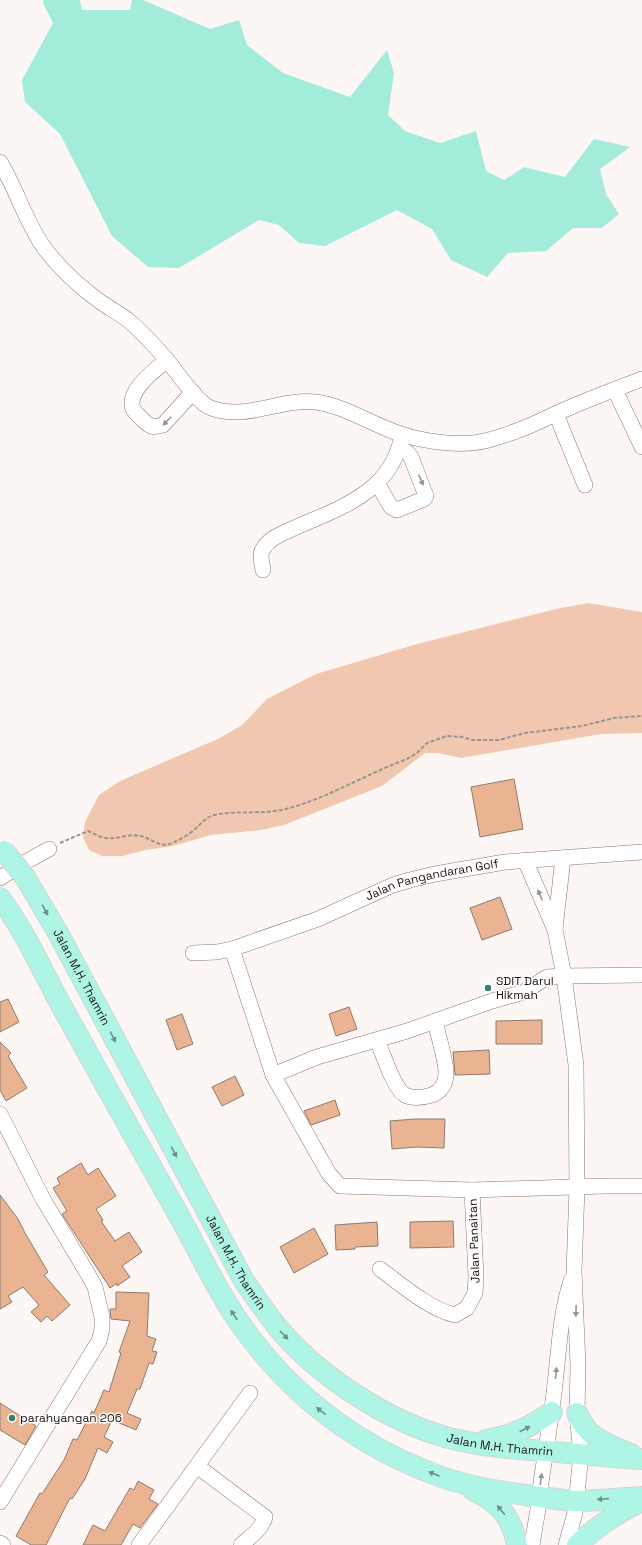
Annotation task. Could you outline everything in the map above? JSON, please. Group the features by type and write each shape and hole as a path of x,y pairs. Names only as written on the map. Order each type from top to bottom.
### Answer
{"main road":[{"name":"Jalan M.H. Thamrin","path":"2,849 25,877 58,933 241,1275 279,1330 317,1367 371,1404 418,1428 450,1438 511,1448 642,1459"},
{"path":"0,898 16,919 62,1007 222,1296 249,1337 286,1380 308,1401 363,1440 403,1461 440,1477 457,1482 510,1493 576,1501 642,1497"},
{"path":"474,1443 518,1432 535,1424 552,1412"},
{"path":"577,1413 585,1428 593,1434 642,1459"},
{"path":"457,1482 500,1507 514,1529 517,1545"},
{"path":"578,1545 601,1525 618,1513 642,1501"}],"street":[{"path":"0,162 31,226 44,248 60,267 101,302 127,319 167,360 200,402 210,408 236,412 286,403 302,401 316,402 356,414 401,442 411,457 426,496 424,500 394,510 391,508 377,483"},
{"path":"167,360 136,389 132,407 135,412 148,425 154,428 158,427 163,425 193,392"},
{"path":"401,442 427,440 451,444 485,441 533,424 642,379"},
{"path":"615,390 642,447"},
{"path":"556,414 585,485"},
{"path":"263,570 261,559 262,549 273,538 355,500 377,483 391,467 401,442"},
{"path":"0,878 49,849"},
{"name":"Jalan Pangandaran Golf","path":"193,953 217,952 232,948 318,919 410,880 485,865 525,860 642,852"},
{"path":"555,930 564,858"},
{"path":"525,860 555,930 564,976 576,1064 577,1188 574,1272 578,1365 577,1413 581,1455 575,1513 566,1545"},
{"path":"232,948 273,1075 329,1174 340,1186 472,1190 642,1186"},
{"path":"273,1075 317,1057 378,1040 492,1000 524,992 547,977 642,975"},
{"path":"378,1040 400,1090 411,1097 427,1096 438,1093 442,1088 446,1072 435,1021"},
{"path":"0,1114 43,1199 90,1276 98,1298 102,1329 99,1341 0,1502"},
{"name":"Jalan Panaitan","path":"380,1270 414,1294 445,1313 455,1315 467,1308 475,1293 476,1277 472,1190"},
{"path":"532,1545 552,1412 559,1338 564,1306 574,1272"},
{"path":"142,1544 196,1466 250,1393"},
{"path":"196,1466 265,1517 264,1522 260,1527 241,1545"}],"path":[{"path":"72,838 88,831 103,838 112,839 133,835 142,836 161,845 170,844 188,835 195,830 201,822 210,816 241,812 276,811 299,805 327,794 417,754 427,743 437,738 447,736 462,737 472,740 499,740 524,734 582,726 614,718 642,716"}],"shaded area":[{"path":"44,0 80,0 82,10 130,10 132,0 143,0 210,29 239,20 247,45 283,73 350,97 387,50 394,73 388,115 405,131 440,143 476,131 486,171 504,180 524,167 565,177 594,139 630,147 600,169 606,194 619,214 602,228 573,228 546,251 508,253 487,277 451,260 432,229 397,210 325,246 299,243 279,225 259,220 179,268 148,267 112,236 60,134 25,102 22,80 53,23 43,3"},
{"path":"588,603 642,612 642,733 601,734 461,758 438,753 425,753 382,786 284,825 261,830 211,835 173,846 146,850 122,856 102,856 89,850 83,837 85,822 99,795 120,781 220,738 242,725 267,699 316,674 417,644 556,609"}],"building":[{"path":"514,779 523,829 480,837 471,787"},
{"path":"500,897 512,929 482,940 470,908"},
{"path":"8,999 19,1022 0,1032 0,1002"},
{"path":"349,1007 357,1029 336,1036 329,1014"},
{"path":"182,1014 193,1044 177,1050 166,1020"},
{"path":"542,1020 542,1044 496,1044 496,1021"},
{"path":"0,1042 11,1053 8,1056 27,1088 6,1101 0,1090"},
{"path":"489,1050 490,1074 455,1075 453,1052"},
{"path":"235,1076 244,1095 222,1106 212,1087"},
{"path":"335,1100 340,1115 311,1125 304,1111"},
{"path":"445,1119 444,1148 417,1147 392,1149 390,1121"},
{"path":"81,1163 88,1175 98,1168 116,1196 96,1209 103,1220 101,1221 115,1241 129,1232 142,1252 122,1266 130,1277 117,1286 117,1283 110,1288 62,1214 67,1211 53,1188 60,1184 57,1178"},
{"path":"0,1195 18,1219 48,1272 44,1275 70,1305 52,1321 47,1316 41,1322 31,1312 39,1305 23,1287 8,1296 12,1302 0,1309"},
{"path":"453,1221 454,1247 410,1248 410,1222"},
{"path":"377,1222 378,1246 336,1250 335,1225"},
{"path":"314,1228 328,1254 294,1273 280,1247"},
{"path":"116,1292 149,1293 147,1336 156,1339 152,1351 157,1352 153,1364 149,1363 140,1389 137,1389 127,1413 141,1419 136,1430 112,1420 104,1437 113,1442 107,1453 98,1448 85,1479 72,1499 70,1498 46,1545 31,1545 16,1536 40,1493 42,1494 64,1460 73,1439 77,1440 92,1411 94,1413 104,1390 109,1392 121,1353 119,1352 130,1321 111,1319 110,1309 116,1309"},
{"name":"parahyangan 206","path":"0,1403 36,1426 25,1445 0,1430"},
{"path":"138,1481 154,1490 149,1499 158,1504 140,1528 133,1524 121,1545 83,1545 93,1525 105,1531 130,1488 134,1490"}],"place":[{"name":"SDIT Darul Hikmah","path":"488,988"},
{"name":"parahyangan 206","path":"12,1418"}]}
